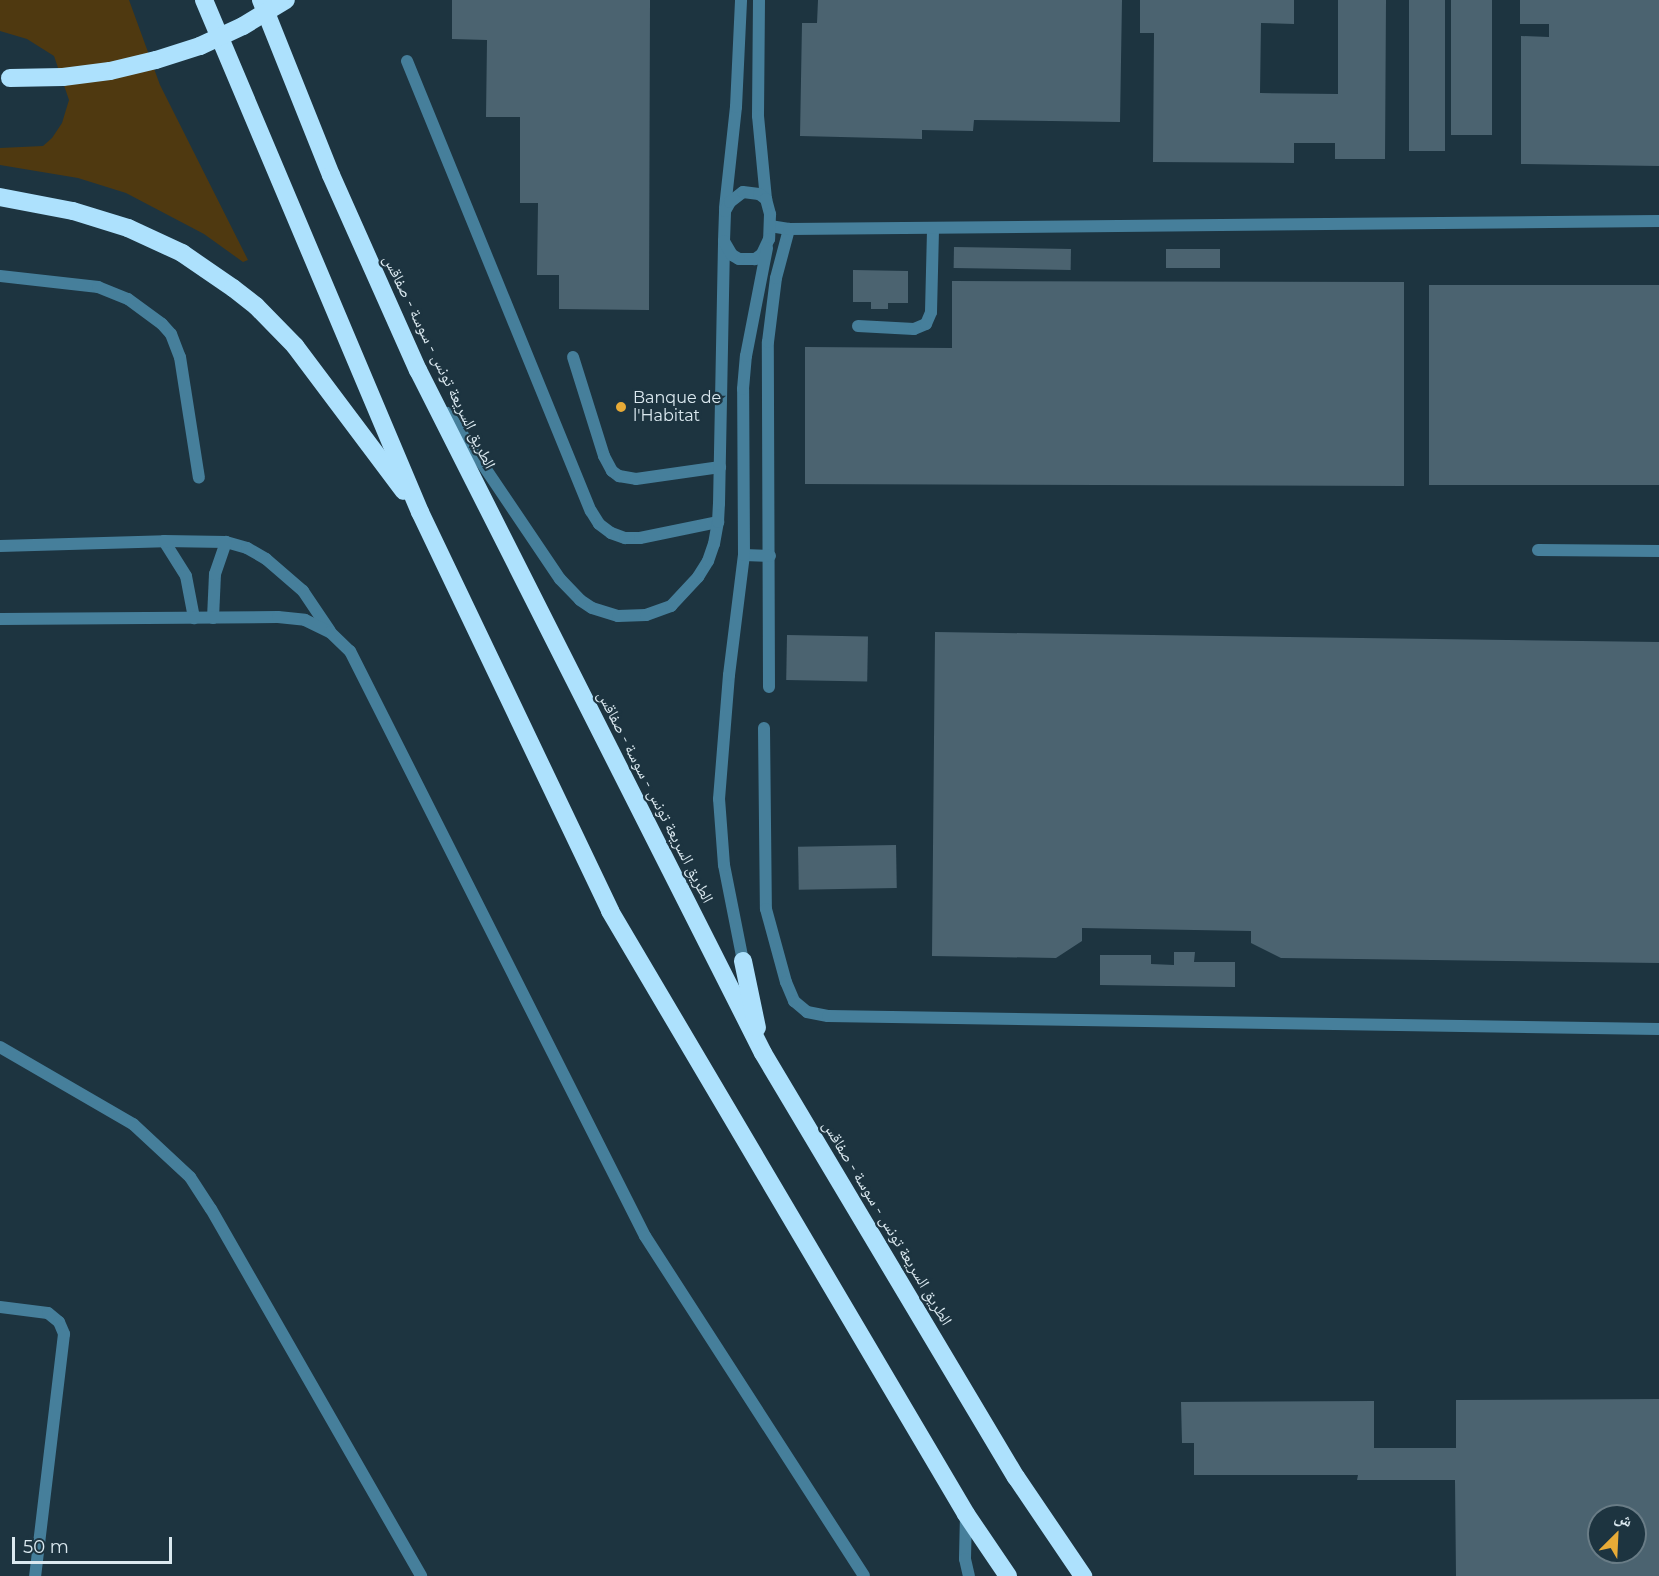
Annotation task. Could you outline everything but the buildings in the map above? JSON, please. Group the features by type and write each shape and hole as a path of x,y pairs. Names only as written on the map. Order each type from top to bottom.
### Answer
{"highway":[{"path":"204,0 420,512 610,911 966,1514 1008,1576"},
{"name":"الطريق السريعة تونس - سوسة - صفاقس","path":"261,0 331,176 418,370 763,1053 1016,1477 1083,1576"},
{"path":"5,78 87,74 156,60 200,45 243,26 286,0"},
{"path":"0,197 73,210 128,228 182,254 233,288 256,306 295,346 420,512"},
{"path":"743,961 763,1053"}],"street":[{"path":"418,370 560,579 574,595 592,608 618,616 632,617 646,615 671,606 698,578 708,561 718,522 725,211 736,107 741,0"},
{"path":"743,961 724,865 719,799 729,675 744,555 743,389 749,333 770,226 758,116 759,0"},
{"path":"407,61 591,511 599,524 611,533 625,538 640,538 718,522"},
{"path":"725,211 730,202 743,192 759,194 766,199"},
{"path":"770,226 789,229 1659,221"},
{"path":"858,326 914,329 927,324 931,312 933,228"},
{"path":"769,687 768,342 776,278 789,229"},
{"path":"724,241 732,255 739,259 755,259 767,247"},
{"path":"0,276 98,287 134,303 162,324 171,334 180,357 199,478"},
{"path":"573,357 604,456 612,471 619,476 636,479 720,466"},
{"path":"164,541 186,576 194,618"},
{"path":"0,546 164,541 226,542 248,548 285,574 308,597 330,632 350,651 363,675 645,1236 864,1576"},
{"path":"213,618 215,574 226,542"},
{"path":"1538,550 1659,551"},
{"path":"744,555 770,556"},
{"path":"0,619 305,620 330,632"},
{"path":"764,728 765,902 773,943 786,982 794,1001 807,1012 828,1016 1659,1029"},
{"path":"0,1047 133,1124 190,1177 421,1576"},
{"path":"0,1307 48,1313 59,1322 64,1334 35,1576"},
{"path":"966,1514 965,1559 969,1576"}],"shaded area":[{"path":"0,0 129,0 160,85 248,260 243,262 204,234 126,193 78,178 0,165 0,148 43,146 52,138 62,123 69,100 54,56 27,39 0,31"}],"place":[{"name":"Banque de l'Habitat","path":"621,407"}]}
